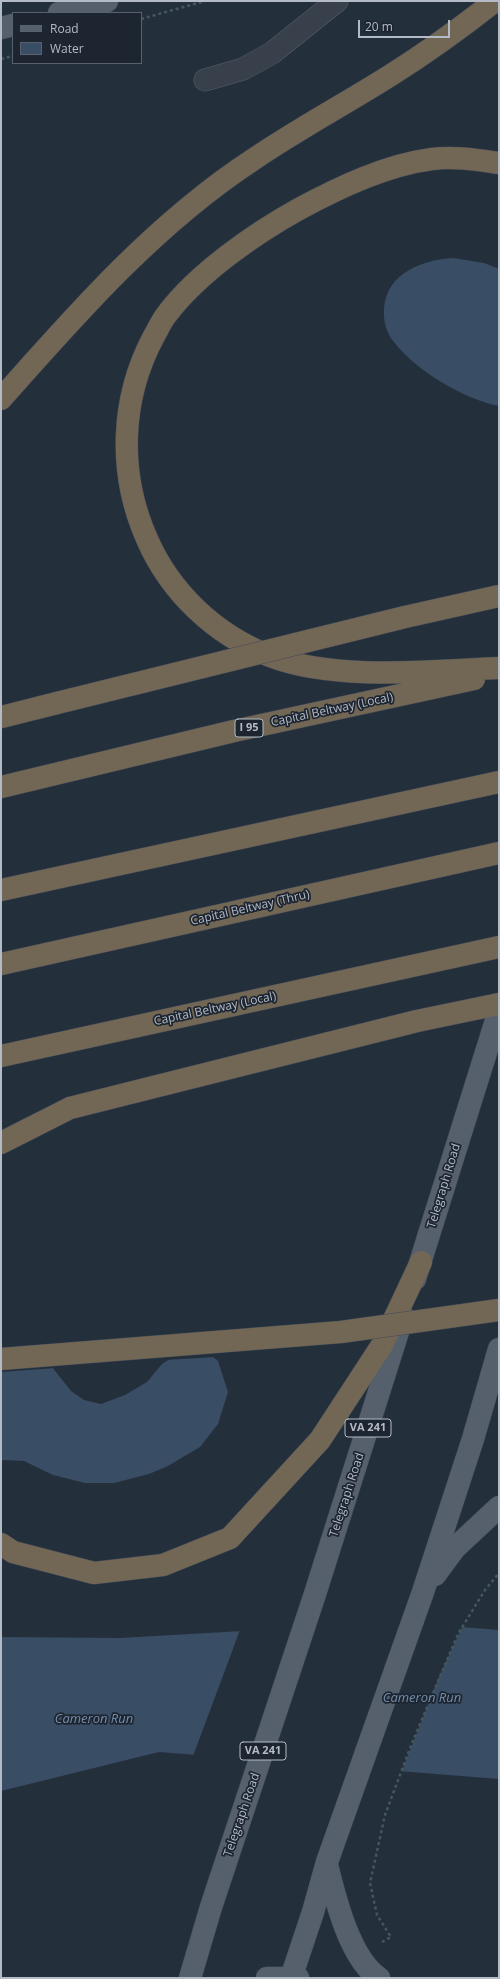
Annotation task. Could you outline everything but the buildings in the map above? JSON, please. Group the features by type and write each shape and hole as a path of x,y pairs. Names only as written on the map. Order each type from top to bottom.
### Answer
{"highway":[{"path":"1,399 49,345 132,258 194,203 253,159 392,74 495,1"},
{"path":"499,162 470,159 434,159 401,166 367,176 322,197 278,221 230,255 191,288 162,321 146,352 133,388 127,416 126,444 128,471 134,500 143,530 152,551 168,578 190,604 213,624 228,634 269,656 312,666 347,670 403,672 499,668"},
{"path":"1,717 405,617 499,596"},
{"name":"Capital Beltway (Local)","path":"1,787 234,731 499,674"},
{"path":"1,890 496,783"},
{"name":"Capital Beltway (Thru)","path":"1,964 499,853"},
{"name":"Capital Beltway (Local)","path":"1,1056 499,947"},
{"path":"1,1143 70,1108 417,1021 499,1004"},
{"path":"1,1544 13,1552 94,1573 163,1565 230,1538 320,1440 382,1345 421,1262"},
{"path":"1,1360 340,1332 499,1310"}],"main road":[{"path":"64,12 107,1"},
{"path":"1,28 12,25"},
{"name":"Telegraph Road","path":"190,1978 211,1907 315,1594 499,1012"},
{"path":"267,1978 294,1978 327,1862 423,1592 499,1350"},
{"path":"423,1592 454,1548 499,1507"},
{"path":"327,1862 340,1914 358,1952 371,1973 379,1978"}],"lane":[{"path":"205,80 243,69 272,53 337,1"}],"path":[{"path":"142,19 205,1"},
{"path":"1,59 12,56"},
{"path":"382,1942 391,1937 377,1915 370,1883 385,1815 412,1743 451,1648 485,1590 499,1574"}],"water":[{"path":"453,258 484,263 499,269 499,406 471,397 428,373 403,353 389,335 386,326 384,308 387,296 399,277 418,265 441,259"},
{"path":"206,1351 218,1361 228,1392 218,1424 200,1447 168,1466 149,1474 114,1483 85,1483 53,1475 24,1461 1,1460 1,1366 52,1367 71,1391 84,1400 101,1404 125,1395 147,1382 162,1364 176,1355"},
{"name":"Cameron Run","path":"400,1622 499,1630 499,1779 159,1752 1,1791 1,1637 120,1638"}],"pier":[{"path":"207,1349 216,1357 164,1360 176,1353"},
{"path":"1,1364 53,1365 55,1368 1,1372"},
{"path":"400,1620 463,1625 439,1677 401,1773 193,1756 240,1630"}]}
